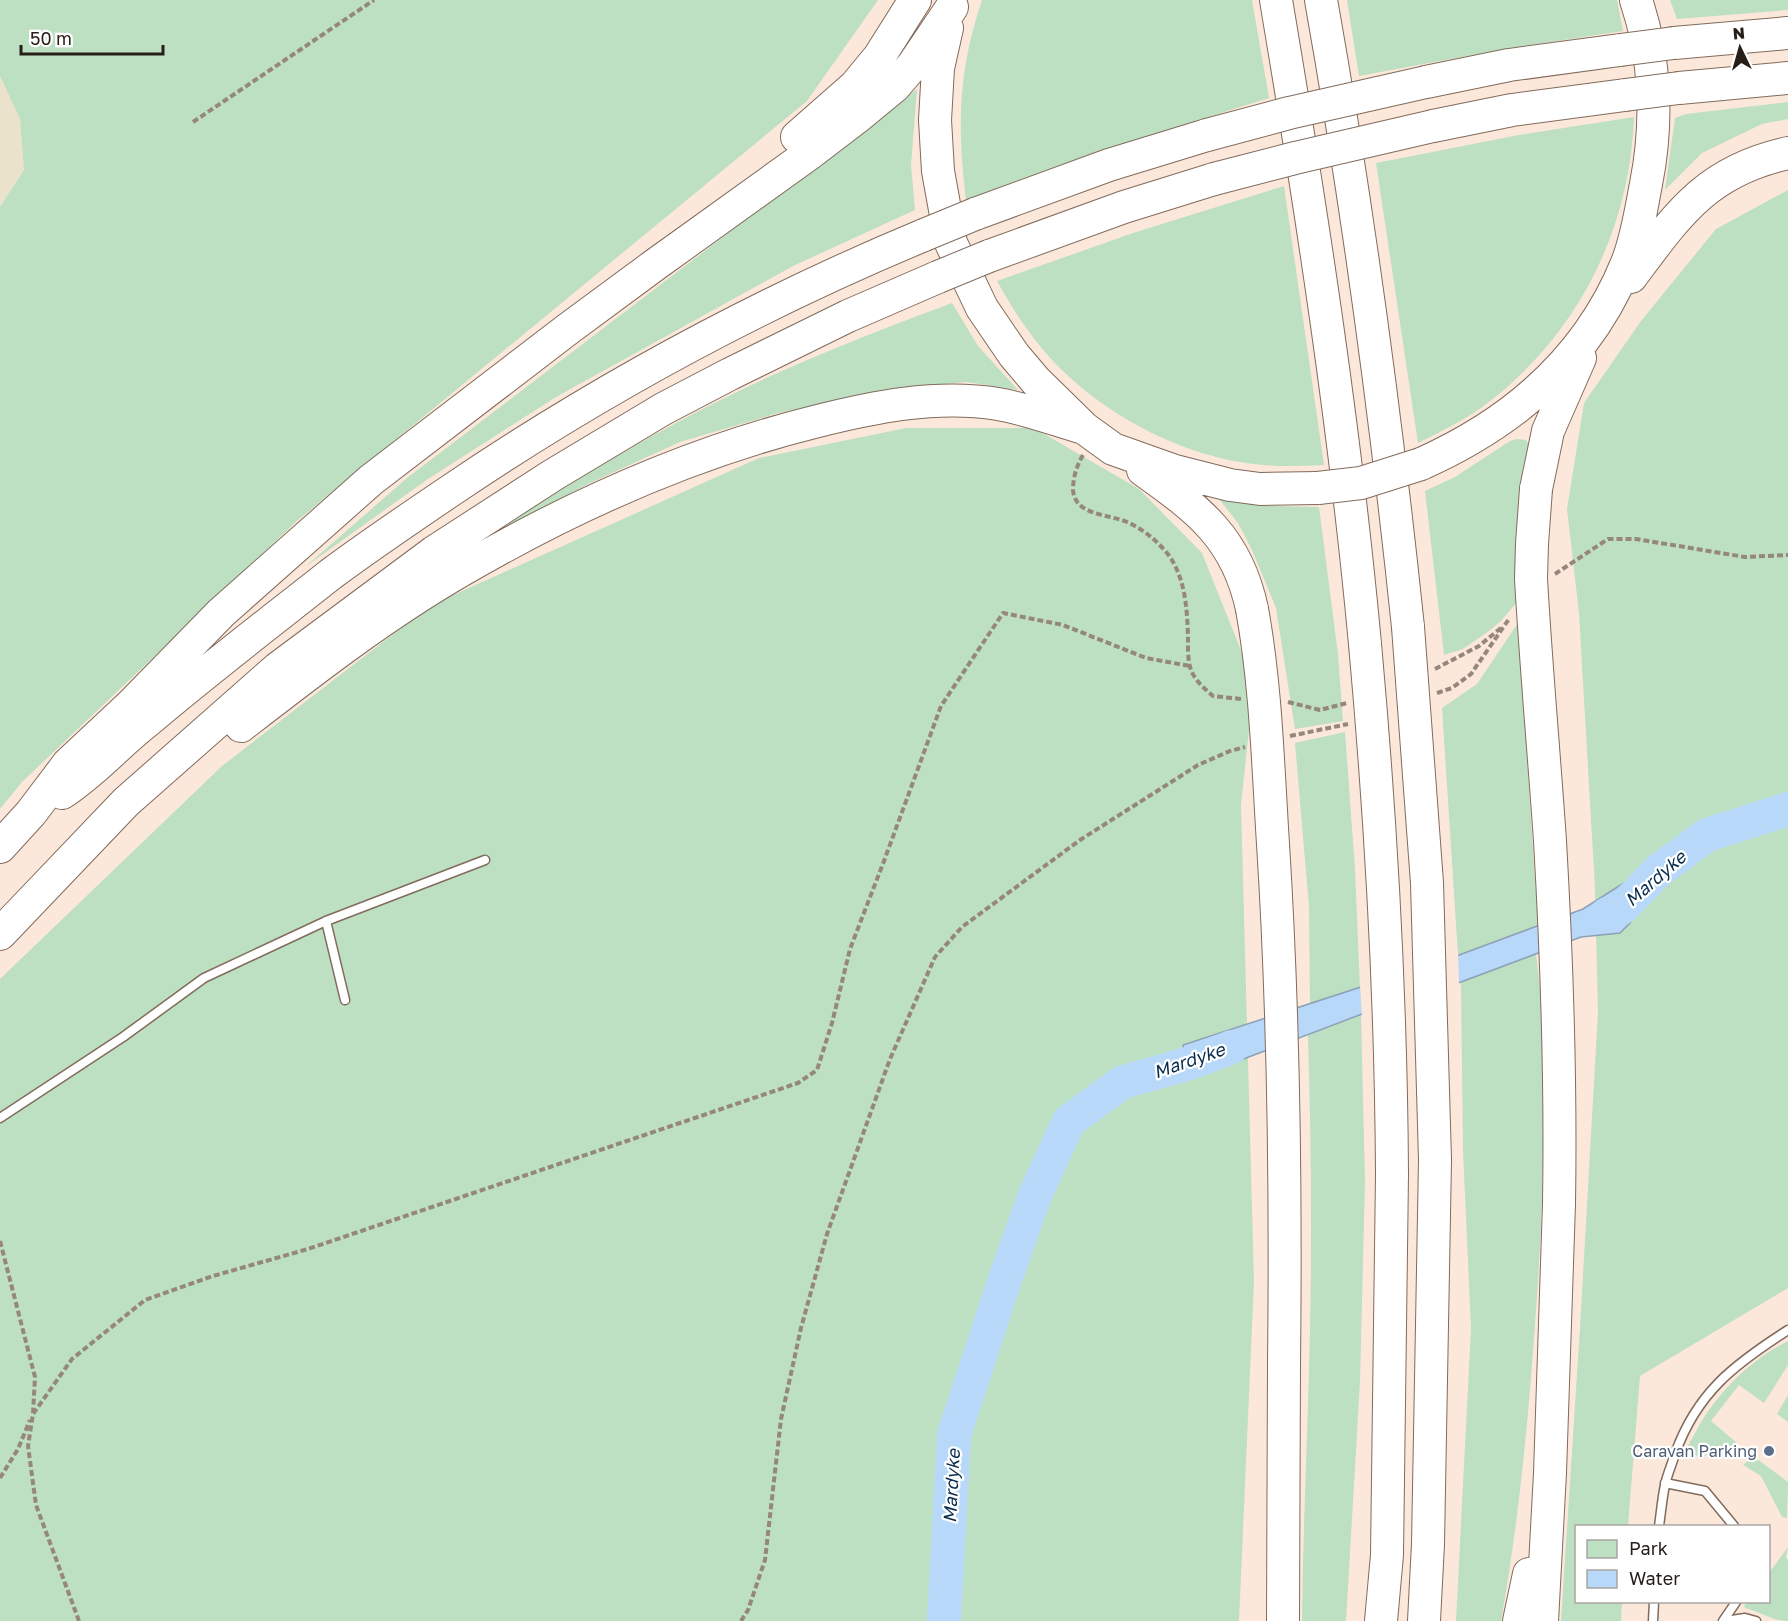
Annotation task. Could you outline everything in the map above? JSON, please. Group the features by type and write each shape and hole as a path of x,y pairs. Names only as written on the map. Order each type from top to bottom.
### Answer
{"highway":[{"path":"656,264 750,176 827,113 855,86 879,57 915,0"},
{"path":"1276,0 1345,454 1365,644 1380,834 1387,958 1392,1174 1387,1555 1381,1621"},
{"path":"1321,0 1359,232 1394,498 1408,627 1427,883 1436,1160 1428,1544 1424,1621"},
{"path":"1542,1621 1550,1473 1560,1104 1555,938 1532,579 1532,534 1536,489 1548,431 1630,252 1639,223 1652,148 1653,84 1647,40 1636,0"},
{"path":"0,847 31,813 68,764 131,705 221,613 371,480 656,264 809,154 894,87 914,65 953,4"},
{"path":"953,4 938,68 935,120 938,171 951,243 966,278 998,334 1036,381 1097,438 1173,491 1211,524 1238,569 1252,609 1265,727 1277,906 1285,1178 1283,1621"},
{"path":"31,813 85,778 143,724 333,573 512,449 636,375 765,307 924,235 1109,165 1289,113 1509,65 1674,43 1788,33"},
{"path":"0,934 126,802 278,668 434,552 553,475 663,409 848,316 989,256 1124,207 1295,158 1512,110 1624,94 1788,78"},
{"path":"85,847 117,829 212,748 296,683 460,571 547,524 652,475 773,432 862,410 900,404 939,402 998,404 1097,438 1151,464 1230,485 1260,489 1318,488 1361,483 1421,464 1488,429 1530,398 1566,363 1676,217 1692,201 1724,177 1788,153"},
{"path":"1519,1621 1550,1473"}],"lane":[{"path":"0,1118 123,1037 204,978 326,921 485,860"},
{"path":"326,921 345,1000"},
{"path":"1659,1525 1665,1483 1681,1438 1696,1410 1729,1372 1748,1356 1788,1330"},
{"path":"1665,1483 1705,1491 1732,1525"},
{"path":"1653,1621 1654,1603"},
{"path":"1724,1621 1735,1603"},
{"path":"1724,1621 1745,1618 1756,1621"}],"path":[{"path":"193,122 374,0"},
{"path":"1097,438 1079,461 1073,481 1074,496 1078,505 1127,522 1151,537 1174,563 1183,590 1188,656 1193,675 1213,696 1243,699"},
{"path":"1548,580 1608,539 1636,539 1745,557 1788,555"},
{"path":"0,1478 18,1449 33,1414 72,1359 145,1300 213,1276 308,1249 627,1139 798,1083 817,1070 832,1023 850,949 885,861 941,706 1003,614 1063,625 1146,658 1190,666"},
{"path":"1431,695 1452,688 1471,675 1510,617"},
{"path":"1426,672 1448,664 1479,646 1505,625"},
{"path":"1282,702 1320,710 1350,702"},
{"path":"1286,737 1349,724"},
{"path":"741,1621 748,1610 765,1560 781,1419 801,1328 827,1234 890,1059 935,957 962,927 1080,840 1198,765 1230,751 1253,745"},
{"path":"0,1241 35,1377 28,1446 36,1505 79,1621"}],"shaded area":[{"path":"0,76 20,119 24,170 0,207"}],"green space":[{"path":"0,0 878,0 807,101 298,520 22,782 0,809 0,207 24,170 20,119 0,76"},
{"path":"982,0 1252,0 1269,98 1106,149 966,200 961,148 962,99 968,51"},
{"path":"1347,0 1617,0 1623,31 1505,49 1359,76"},
{"path":"1670,0 1788,0 1788,10 1677,19"},
{"path":"917,89 911,165 915,210 793,266 556,397 428,479 305,567 407,478"},
{"path":"1788,102 1788,119 1762,124 1702,153 1665,190 1675,118 1686,114"},
{"path":"1634,117 1630,159 1622,200 1610,239 1573,311 1549,344 1521,375 1489,402 1418,443 1376,163 1519,135"},
{"path":"1284,186 1324,465 1272,466 1225,459 1195,451 1137,425 1083,389 1060,368 1028,331 997,281 1133,233"},
{"path":"1788,190 1788,1288 1640,1376 1628,1525 1575,1525 1575,1603 1622,1603 1621,1621 1561,1621 1598,1012 1595,889 1579,613 1567,509 1584,403 1641,321 1716,229"},
{"path":"952,303 978,346 1018,390 967,382 898,388 778,413 680,442 590,483 472,546 598,467 709,405 812,358"},
{"path":"906,428 1034,428 1139,489 1202,553 1254,683 1241,805 1254,1281 1239,1621 0,1621 0,979 222,766 431,605 759,458"},
{"path":"1526,440 1531,448 1528,589 1501,621 1489,631 1463,649 1444,655 1425,491 1455,477 1510,441"},
{"path":"1219,499 1268,506 1319,507 1338,654 1343,721 1295,729 1276,608 1238,523"},
{"path":"1518,623 1538,925 1458,955 1442,708 1477,684"},
{"path":"1345,732 1355,869 1360,988 1310,1004 1309,907 1295,743"},
{"path":"1536,954 1542,1036 1542,1190 1528,1418 1519,1500 1501,1621 1456,1621 1471,1328 1463,1151 1461,982"},
{"path":"1361,1014 1365,1183 1360,1382 1346,1621 1302,1621 1311,1293 1308,1034"},
{"path":"1788,1341 1788,1365 1764,1403 1739,1385 1711,1421 1737,1443 1725,1458 1710,1455 1684,1456 1702,1420 1722,1393 1746,1369"},
{"path":"1788,1395 1788,1422 1777,1414"},
{"path":"1753,1456 1788,1482 1787,1518 1782,1517 1761,1476 1743,1465"},
{"path":"1788,1547 1786,1558 1788,1560 1788,1621 1777,1620 1744,1606 1746,1603 1770,1603 1770,1572"}],"water":[{"path":"1641,872 1648,897 1620,933 1581,937 1461,982 1362,1014 1204,1074 1189,1074 1183,1045 1459,955 1583,909"}],"pier":[{"path":"1458,952 1459,986 1362,1017 1360,984"}],"waterway":[{"name":"Mardyke","path":"1607,914 1622,908 1658,871 1707,835 1788,809"},
{"name":"Mardyke","path":"944,1621 954,1435 1035,1195 1069,1121 1123,1082 1190,1063 1232,1047"}],"place":[{"name":"Caravan Parking","path":"1769,1451"}]}
